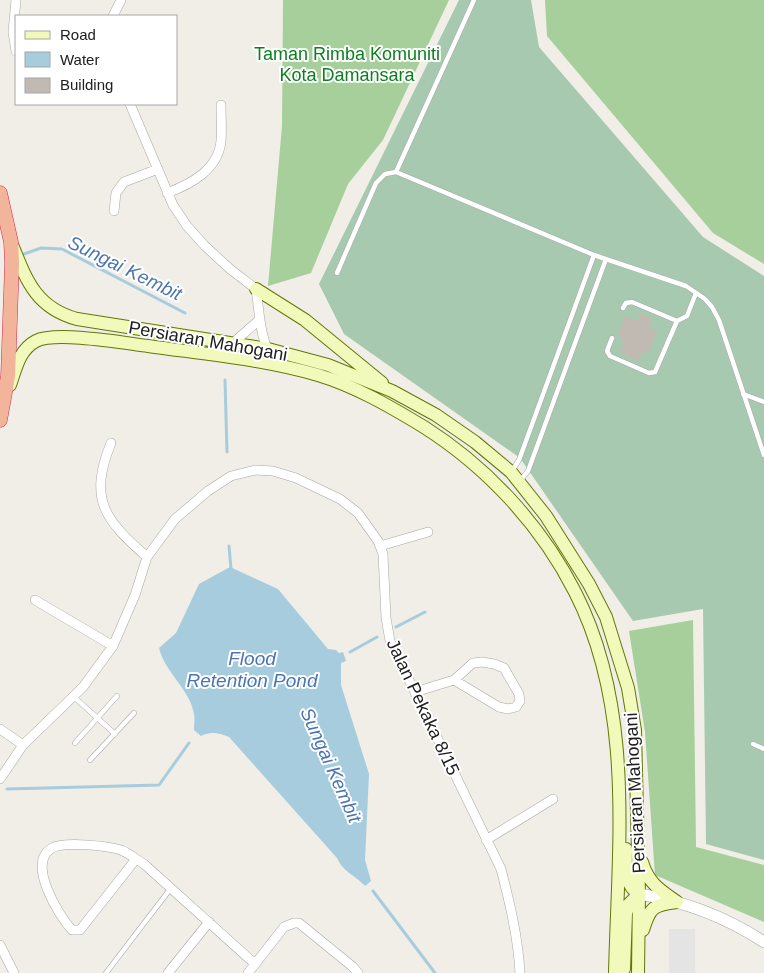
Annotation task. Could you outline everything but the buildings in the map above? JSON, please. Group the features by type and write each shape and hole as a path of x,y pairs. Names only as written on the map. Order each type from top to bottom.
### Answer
{"highway":[{"path":"0,193 11,242 10,352 1,415"}],"main road":[{"name":"Persiaran Mahogani","path":"11,242 26,278 35,293 49,308 62,315 77,319 268,349 328,366 392,391 436,415 475,442 515,477 546,516 589,584 606,617 628,688 635,730 639,894 638,973"},
{"path":"256,289 304,320 392,391"},
{"name":"Persiaran Mahogani","path":"1,415 18,359 28,346 40,339 54,337 102,340 283,366 320,376 362,392 425,428 499,486 530,523 554,557 575,592 590,627 609,692 615,730 619,810 615,973"},
{"path":"619,810 625,829 628,882 630,887 639,894 629,904 626,913 624,973"},
{"path":"638,848 648,878 661,892 677,902"},
{"path":"639,945 649,912 653,907 677,902"}],"street":[{"path":"15,45 13,32 16,0"},
{"path":"114,15 121,0"},
{"path":"130,105 167,193 187,226 204,246 256,289 259,320 268,349 272,357 283,366"},
{"path":"167,193 186,186 197,179 207,170 214,159 220,143 221,105"},
{"path":"114,211 116,193 124,182 158,169"},
{"path":"233,344 259,320"},
{"path":"111,443 104,461 100,484 108,517 122,535 147,557"},
{"name":"Jalan Pekaka 8/15","path":"0,779 23,745 83,687 113,646 135,595 147,557 175,519 208,491 231,476 254,470 273,471 296,478 340,500 358,513 370,527 380,546 383,554 386,618 390,641 500,869 511,906 519,945 520,973"},
{"path":"380,546 428,532"},
{"path":"35,600 113,646"},
{"path":"415,692 454,680 474,663 482,662 504,668 519,694 520,701 516,707 508,709 499,707 454,680"},
{"path":"0,729 23,745"},
{"path":"486,840 553,799"},
{"path":"136,859 80,930 72,930 50,899 45,885 43,866 45,855 52,848 64,844 110,847 124,851 136,859 255,964"},
{"path":"639,894 677,902 711,913 744,929 764,942"},
{"path":"168,973 209,922"},
{"path":"248,973 284,928 294,922 299,923 358,973"},
{"path":"0,945 14,973"}],"lane":[{"path":"396,172 474,0"},
{"path":"337,273 376,184 385,174 396,172 594,255 686,286 705,299 719,320 764,455"},
{"path":"515,477 519,460 594,255"},
{"path":"515,477 528,471 606,259"},
{"path":"612,338 607,348 608,354 652,373 657,370 677,321 686,316 696,293"},
{"path":"623,308 626,303 632,302 677,321"},
{"path":"744,394 764,402"},
{"path":"73,696 114,734"},
{"path":"75,743 117,696"},
{"path":"90,760 134,713"},
{"path":"753,744 764,748"},
{"path":"106,973 171,888"}],"green space":[{"name":"Taman Rimba Komuniti Kota Damansara","path":"283,0 449,0 383,140 348,184 311,273 268,286 282,126"},
{"path":"459,0 531,0 539,47 703,237 764,276 764,860 706,844 703,609 633,621 520,458 344,334 319,284"},
{"path":"545,0 764,0 764,264 713,233 547,36"},
{"path":"693,620 696,847 764,865 764,922 655,875 645,732 629,631"}],"shaded area":[{"path":"669,929 695,929 695,973 669,973"}],"water":[{"name":"Flood Retention Pond","path":"230,567 278,589 328,649 336,650 339,653 343,652 346,661 341,663 341,685 369,774 365,860 371,881 365,886 343,867 229,737 215,733 201,736 194,730 192,705 162,657 159,648 176,633 199,584"}],"waterway":[{"name":"Sungai Kembit","path":"24,254 41,248 62,249 185,313"},
{"name":"Sungai Kembit","path":"225,380 227,452"},
{"name":"Sungai Kembit","path":"229,546 231,569"},
{"path":"396,627 425,612"},
{"path":"350,652 377,637"},
{"path":"7,789 159,785 189,743"},
{"name":"Sungai Kembit","path":"373,891 435,973"}]}
